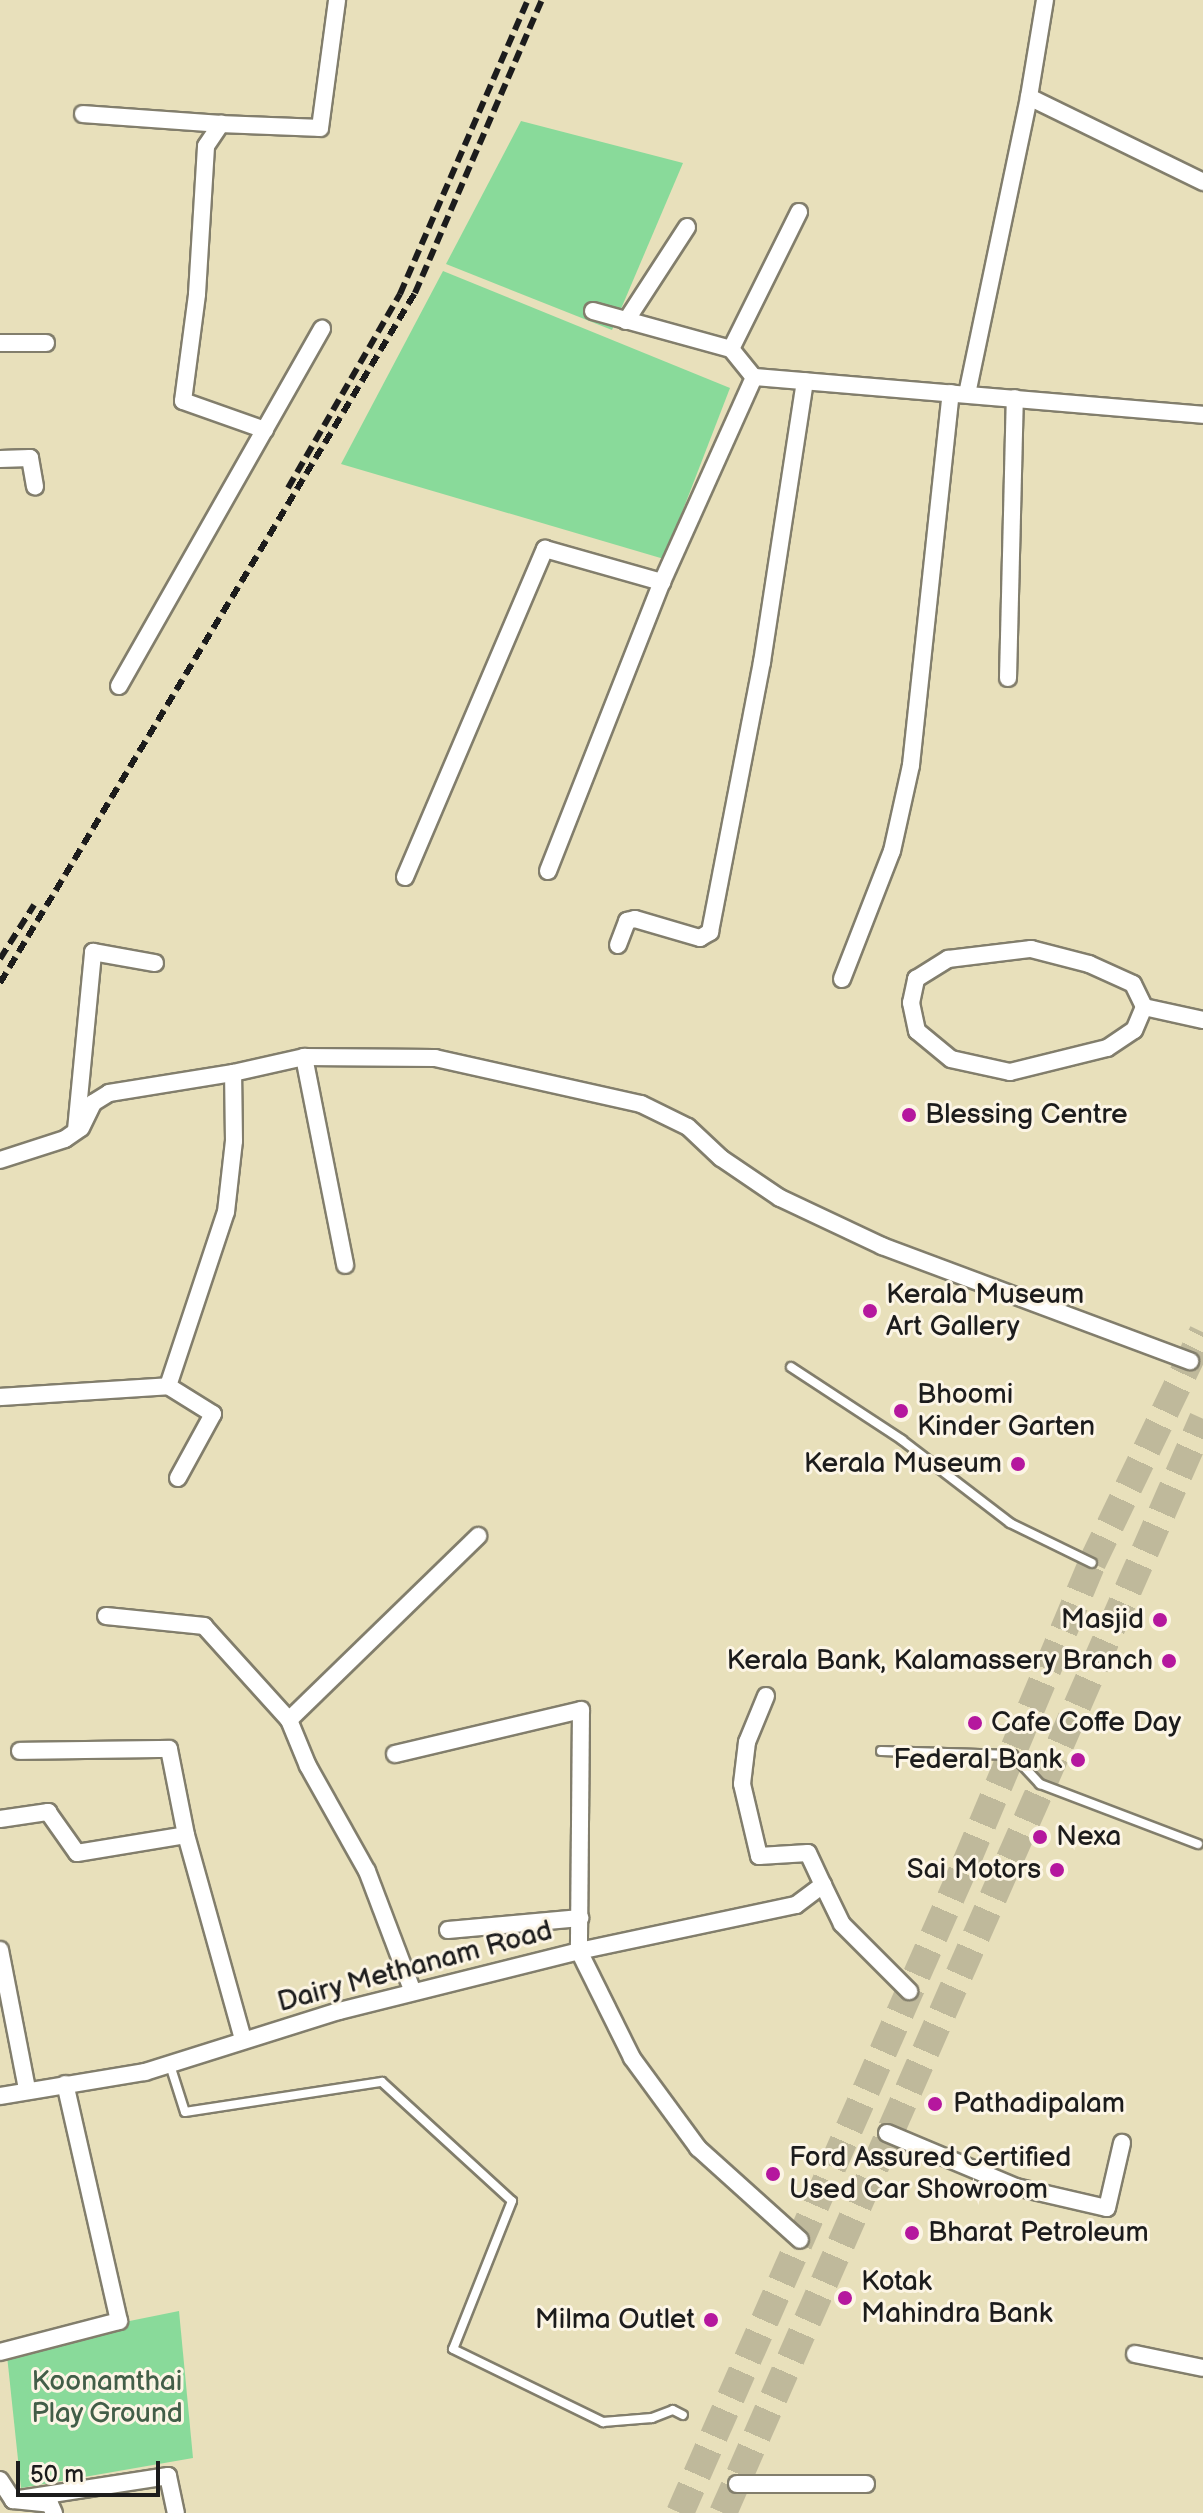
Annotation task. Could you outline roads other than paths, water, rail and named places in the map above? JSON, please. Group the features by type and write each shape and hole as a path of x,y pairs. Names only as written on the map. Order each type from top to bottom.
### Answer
{"street":[{"path":"83,114 320,128 337,0"},
{"path":"842,979 892,851 911,765 959,393 1029,97 1045,0"},
{"path":"1029,97 1203,182"},
{"path":"221,124 206,146 197,294 183,401 265,430"},
{"path":"731,349 799,212"},
{"path":"626,321 687,227"},
{"path":"593,311 731,349 754,377 1203,415"},
{"path":"119,686 322,329"},
{"path":"0,343 46,343"},
{"path":"548,871 662,582 754,377"},
{"path":"618,945 627,921 700,938 710,932 762,662 805,381"},
{"path":"1008,678 1015,398"},
{"path":"0,459 30,458 35,487"},
{"path":"405,877 545,549 662,582"},
{"path":"1031,949 1089,964 1133,984 1144,1007 1134,1030 1107,1048 1010,1072 951,1059 917,1031 911,1003 916,979 948,959 1031,949"},
{"path":"76,1132 93,952 155,963"},
{"path":"1144,1007 1203,1020"},
{"path":"0,1160 48,1147 76,1132 93,1103 109,1093 233,1073 304,1057 435,1058 641,1104 688,1127 721,1158 780,1198 882,1246 1190,1361"},
{"path":"304,1057 345,1265"},
{"path":"168,1386 226,1212 234,1141 233,1073"},
{"path":"0,1397 168,1386 213,1414 178,1478"},
{"path":"289,1720 478,1536"},
{"path":"106,1616 204,1626 289,1720 308,1766 367,1871 413,1992"},
{"path":"766,1696 747,1742 742,1784 759,1856 808,1853 842,1924 909,1991"},
{"path":"395,1754 581,1710 579,1951 796,1905 823,1885"},
{"path":"20,1751 169,1749 186,1835 243,2039"},
{"path":"0,1819 48,1812 77,1853 186,1835"},
{"path":"448,1930 580,1918"},
{"path":"0,1950 27,2089"},
{"name":"Dairy Methanam Road","path":"0,2096 169,2064 243,2039 413,1992 579,1951 632,2058 698,2148 800,2240"},
{"path":"0,2352 119,2321 65,2084"},
{"path":"887,2133 1016,2187 1107,2208 1122,2143"},
{"path":"1135,2354 1203,2368"},
{"path":"13,2500 168,2476 176,2513"},
{"path":"0,2480 13,2500"},
{"path":"737,2484 866,2484"},
{"path":"13,2500 50,2504 54,2513"}],"lane":[{"path":"791,1367 902,1440 1010,1523 1092,1563"},
{"path":"881,1751 1013,1755 1040,1784 1198,1844"},
{"path":"169,2064 185,2112 382,2082 512,2201 453,2349 603,2422 652,2418 673,2410 683,2415"}],"tunnel":[{"path":"680,2513 966,1863 1092,1563 1203,1332"},
{"path":"723,2513 1203,1419"}],"railway":[{"path":"288,488 400,294 528,0"},
{"path":"0,983 415,293 542,0"},
{"path":"0,959 34,905"}],"place":[{"name":"Blessing Centre","path":"909,1115"},
{"name":"Kerala Museum Art Gallery","path":"870,1311"},
{"name":"Bhoomi Kinder Garten","path":"901,1411"},
{"name":"Kerala Museum","path":"1018,1464"},
{"name":"Masjid","path":"1160,1620"},
{"name":"Kerala Bank, Kalamassery Branch","path":"1169,1661"},
{"name":"Cafe Coffe Day","path":"975,1723"},
{"name":"Federal Bank","path":"1078,1760"},
{"name":"Nexa","path":"1040,1837"},
{"name":"Sai Motors","path":"1057,1870"},
{"name":"Pathadipalam","path":"935,2104"},
{"name":"Ford Assured Certified Used Car Showroom","path":"773,2174"},
{"name":"Bharat Petroleum","path":"912,2233"},
{"name":"Kotak Mahindra Bank","path":"845,2298"},
{"name":"Milma Outlet","path":"711,2320"}],"park label":[{"name":"Koonamthai Play Ground","path":"107,2398"}]}
